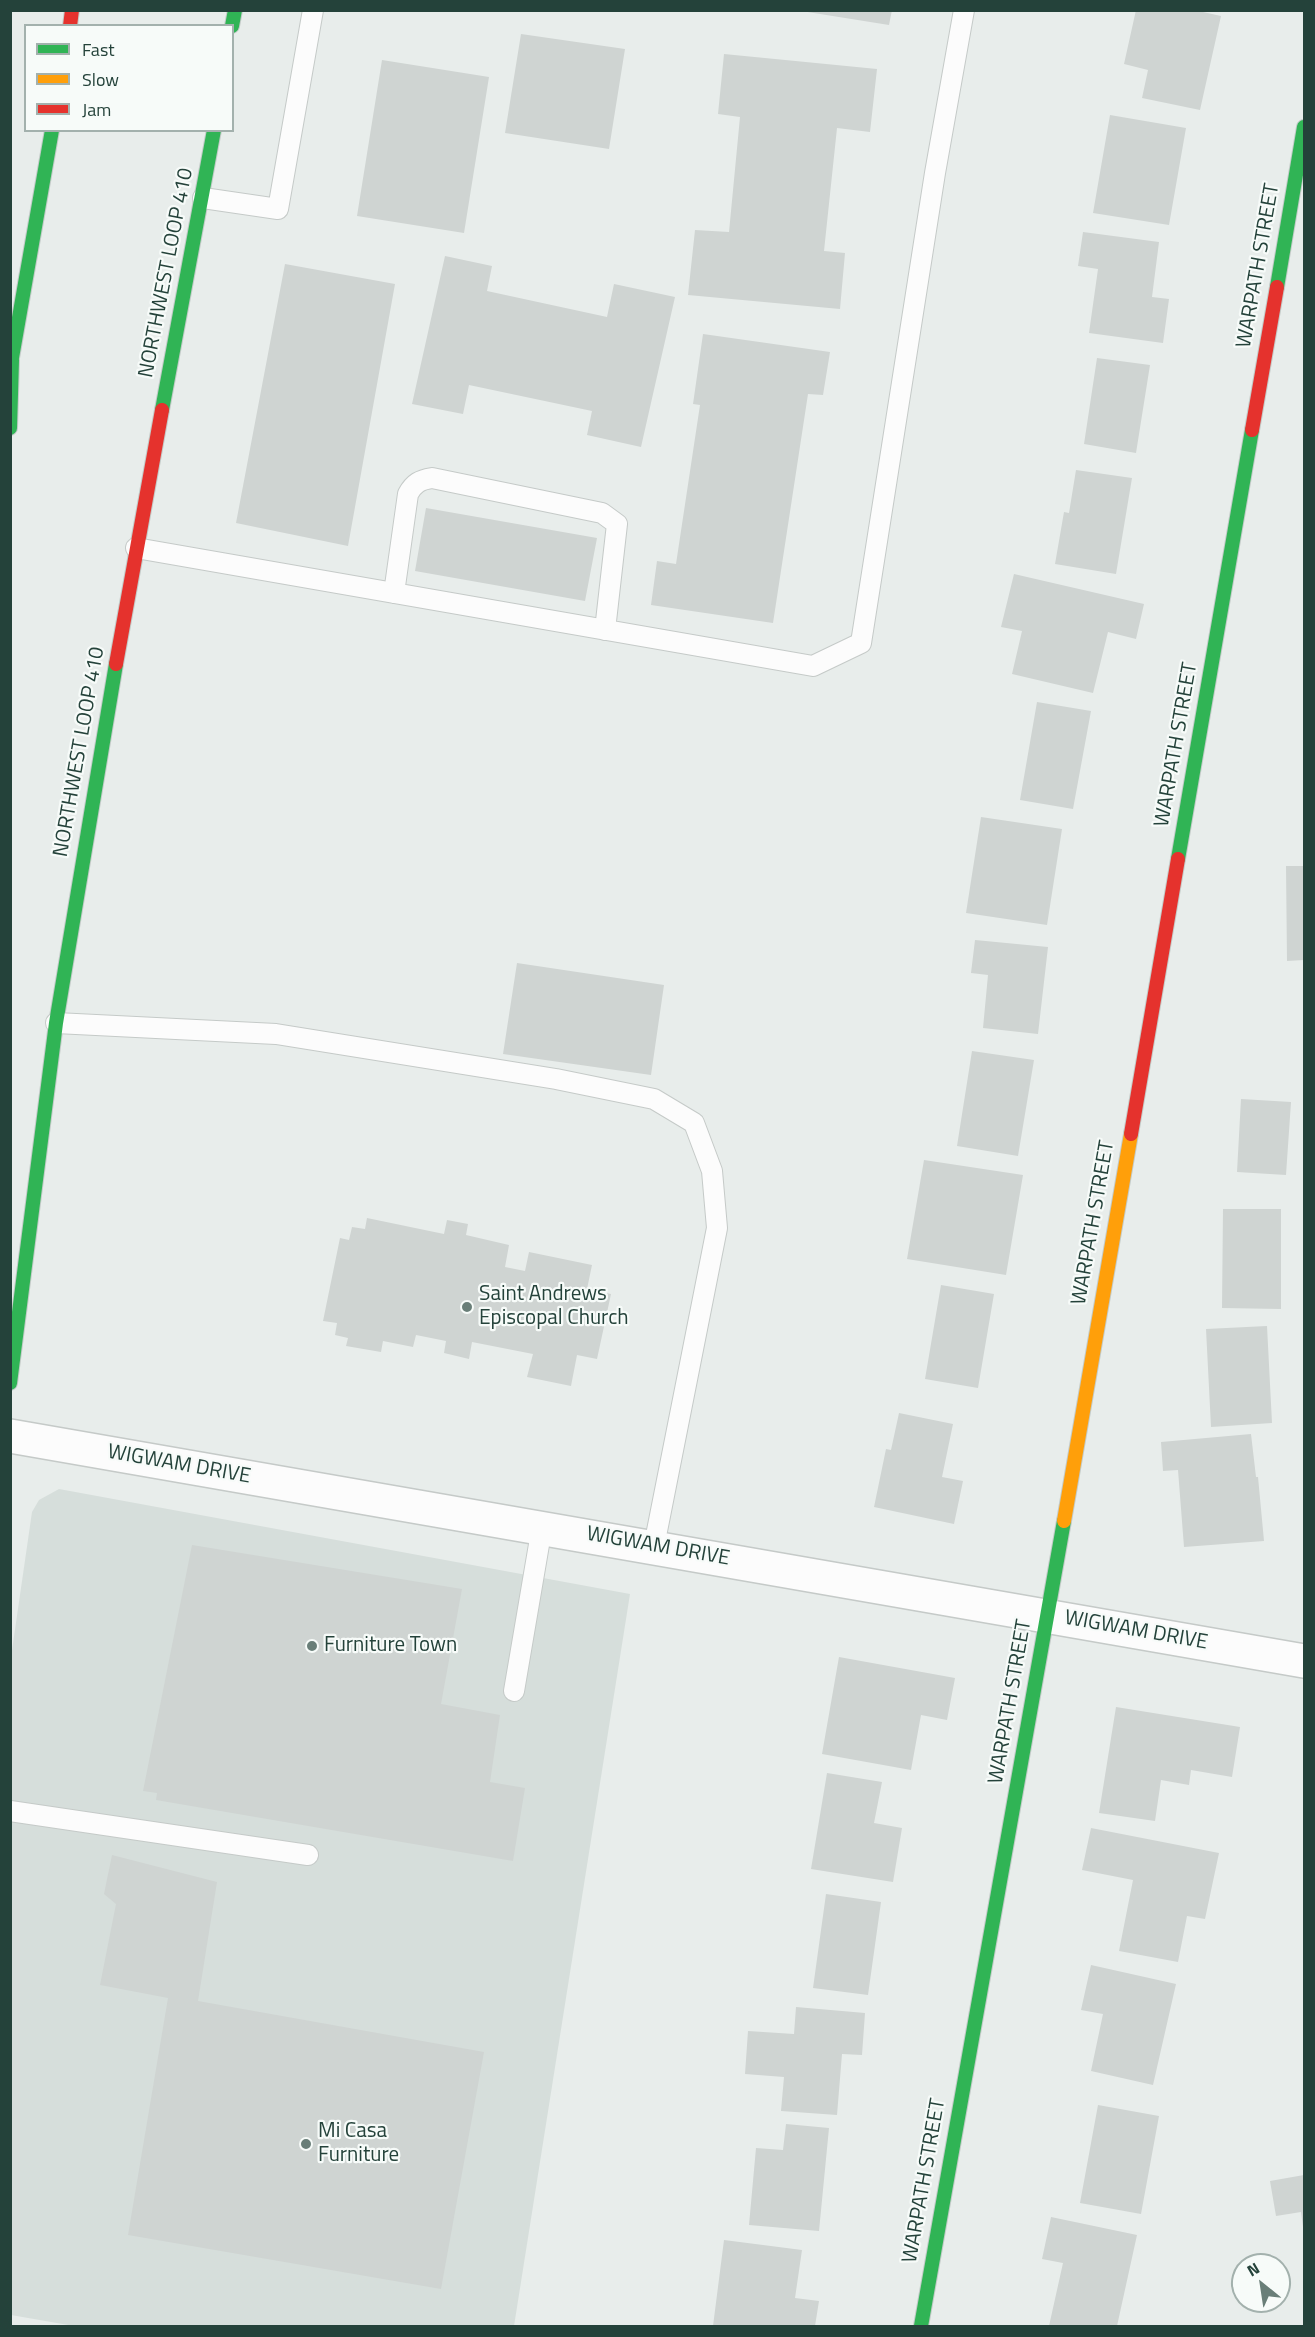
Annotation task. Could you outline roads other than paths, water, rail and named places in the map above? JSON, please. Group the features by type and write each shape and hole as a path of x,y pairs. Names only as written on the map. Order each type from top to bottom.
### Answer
{"main road":[{"name":"WARPATH STREET","path":"921,2326 1048,1616 1305,127"},
{"path":"10,429 11,365 52,132"},
{"name":"NORTHWEST LOOP 410","path":"10,1383 56,1023 136,548 214,132"}],"street":[{"name":"WIGWAM DRIVE","path":"10,1436 1305,1660"}],"lane":[{"path":"203,198 278,209 313,10"},
{"path":"136,548 813,666 861,643 935,173 964,10"},
{"path":"394,593 408,494 419,480 432,477 602,513 617,524 605,630"},
{"path":"56,1023 276,1034 556,1079 654,1099 693,1123 712,1171 717,1228 654,1546"},
{"path":"514,1691 542,1527"},
{"path":"10,1811 308,1855"}],"place":[{"name":"Saint Andrews Episcopal Church","path":"467,1307"},
{"name":"Furniture Town","path":"312,1646"},
{"name":"Mi Casa Furniture","path":"306,2144"}]}
